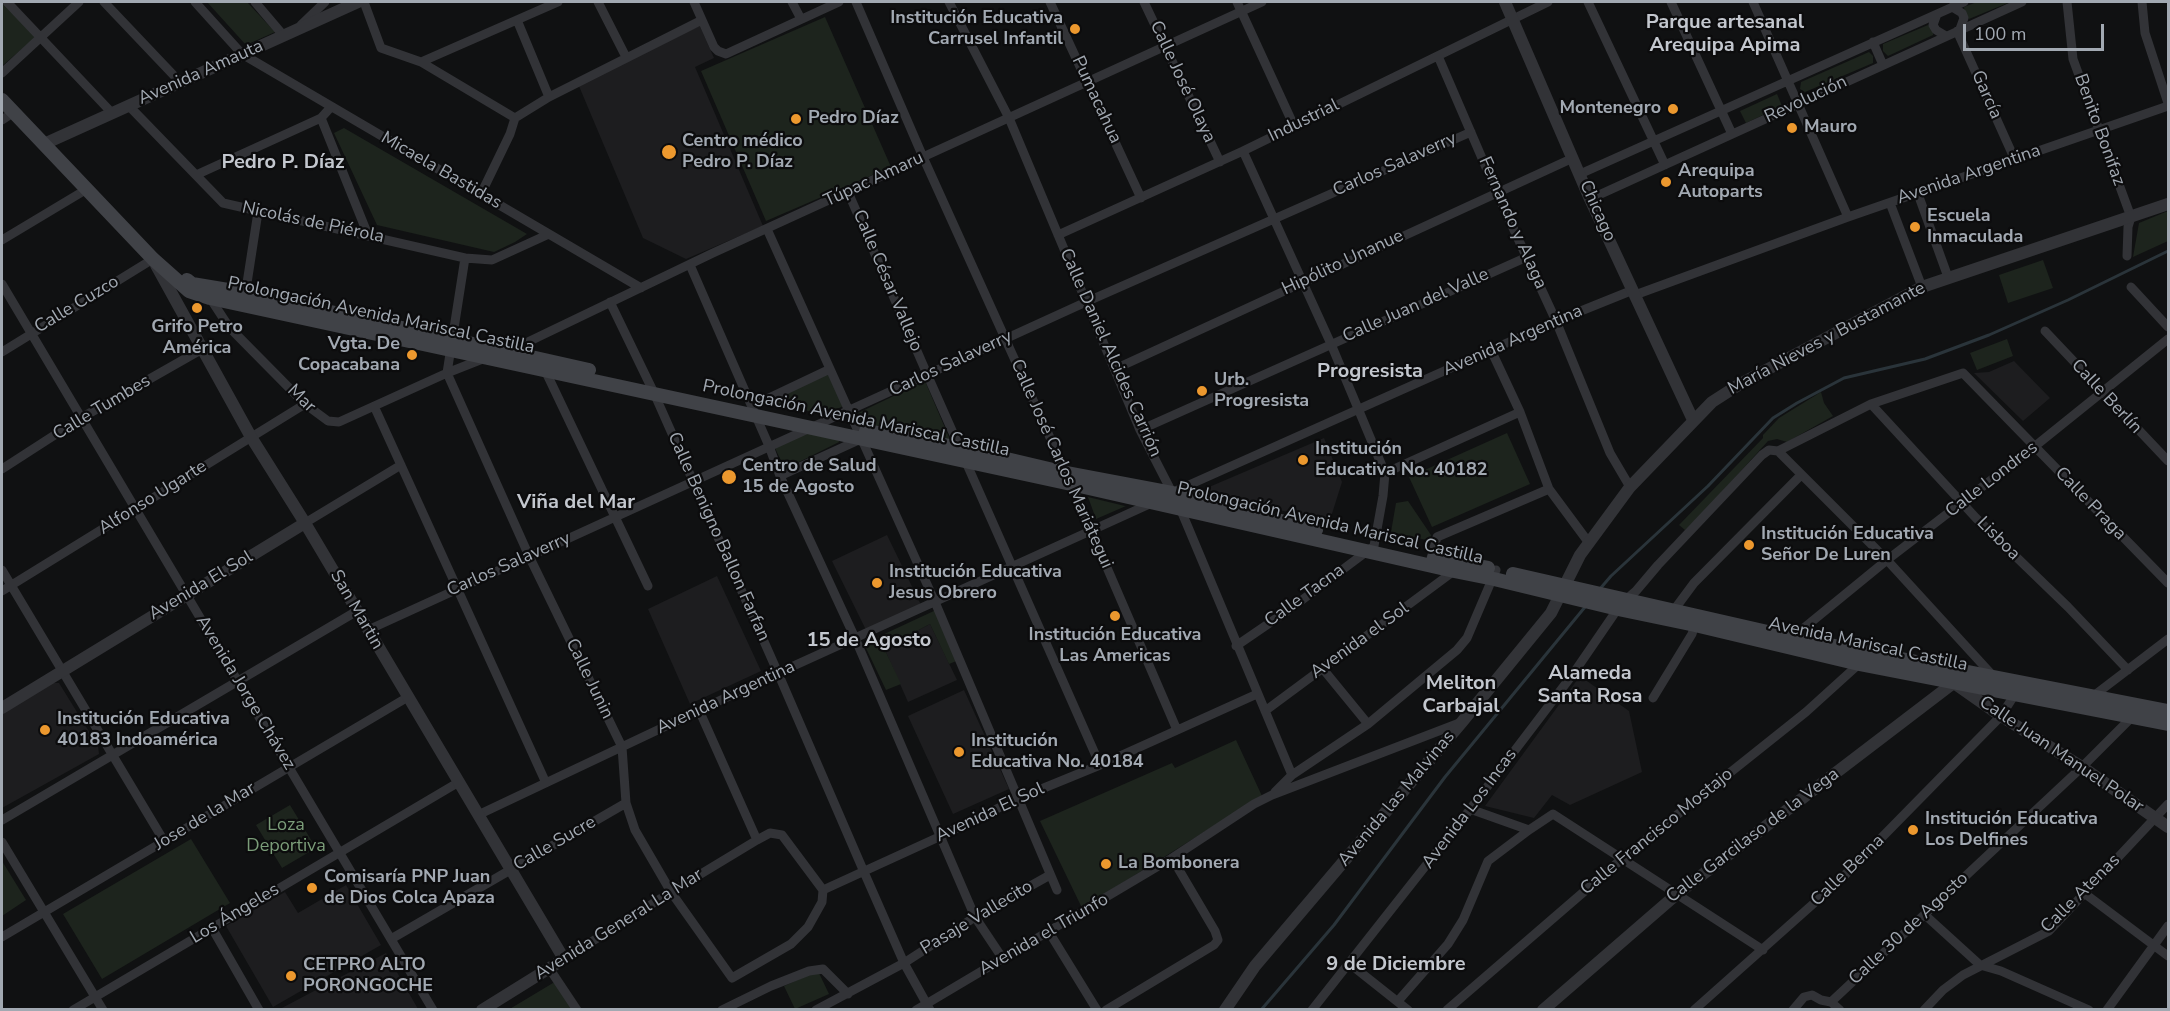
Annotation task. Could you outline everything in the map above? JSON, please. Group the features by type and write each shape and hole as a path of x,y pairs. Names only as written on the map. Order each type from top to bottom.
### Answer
{"main road":[{"name":"Prolongación Avenida Mariscal Castilla","path":"2,100 8,116 44,144 153,259 189,291 210,298 245,299"},
{"name":"Prolongación Avenida Mariscal Castilla","path":"153,259 192,284 245,299 452,344 509,351 544,364"},
{"name":"Prolongación Avenida Mariscal Castilla","path":"452,344 487,357 544,364 754,411 822,422 967,462 1172,493 1370,548"},
{"name":"Prolongación Avenida Mariscal Castilla","path":"754,411 808,428 960,448 1153,502 1570,592"},
{"name":"Prolongación Avenida Mariscal Castilla","path":"1430,562 1454,572 1495,574"},
{"name":"Avenida Mariscal Castilla","path":"1570,592 1860,658 1954,683 2010,693 2090,702"},
{"name":"Avenida Mariscal Castilla","path":"1621,604 1674,610 1696,620"},
{"name":"Avenida Mariscal Castilla","path":"1860,658 1993,675 2090,702 2135,711 2169,724"},
{"name":"Avenida Mariscal Castilla","path":"2135,711 2169,711"}],"street":[{"path":"7,2 112,113"},
{"path":"2,74 79,2"},
{"path":"104,2 180,82"},
{"name":"Micaela Bastidas","path":"195,2 242,54 640,288"},
{"path":"255,2 283,35"},
{"path":"297,29 325,2"},
{"name":"Avenida Amauta","path":"44,144 358,2"},
{"path":"364,2 381,48 421,62 516,118"},
{"path":"421,62 558,2"},
{"path":"598,2 626,57"},
{"path":"694,2 714,47 722,54 839,2"},
{"path":"792,2 801,19"},
{"name":"Calle José Carlos Mariátegui","path":"856,2 1178,730"},
{"name":"Calle Daniel Alcides Carrión","path":"949,2 1009,118 1140,430 1180,508 1292,775"},
{"name":"Pumacahua","path":"1050,2 1141,198"},
{"name":"Calle José Olaya","path":"1144,2 1220,162"},
{"name":"Túpac Amaru","path":"487,357 509,351 640,288 1164,46 1239,6 1262,2"},
{"name":"Chicago","path":"1505,2 1590,199 1693,420"},
{"name":"Industrial","path":"1058,235 1220,162 1548,2"},
{"path":"1588,2 1665,165"},
{"path":"1671,2 1732,134"},
{"path":"1753,2 1848,217"},
{"name":"Revolución","path":"1580,174 1964,2"},
{"name":"Revolución","path":"1590,199 2022,2"},
{"name":"Benito Bonifaz","path":"2067,2 2073,59 2131,217 2128,227 2127,256"},
{"path":"2142,2 2145,33 2169,104"},
{"path":"1239,6 1294,126"},
{"path":"1952,7 1962,13 1964,18 1959,30"},
{"path":"1937,14 1934,25 1936,30 1946,36"},
{"path":"516,20 549,97"},
{"path":"481,194 516,118 549,97 702,20"},
{"name":"García","path":"1959,30 2014,160"},
{"path":"1874,42 1883,65"},
{"name":"Fernando y Alaga","path":"1438,56 1497,193 1556,321 1610,453 1630,487"},
{"name":"Avenida Argentina","path":"478,815 778,673 1556,321 2169,104"},
{"name":"Nicolás de Piérola","path":"128,105 223,203 465,258 492,260 549,234"},
{"path":"196,176 321,118 331,107"},
{"path":"321,118 368,235"},
{"name":"Carlos Salaverry","path":"368,630 1086,302 1471,132"},
{"path":"1243,151 1331,344 1385,473 1383,496 1370,548"},
{"name":"Hipólito Unanue","path":"1115,369 1573,158"},
{"path":"2,240 87,189"},
{"name":"Calle César Vallejo","path":"848,192 1100,765"},
{"path":"1917,194 1948,277"},
{"path":"1890,203 1922,287"},
{"name":"María Nieves y Bustamante","path":"1570,592 1573,567 1630,487 1712,402 1740,384 1922,287 2169,204"},
{"path":"245,299 258,212"},
{"path":"767,229 935,602 1057,890"},
{"name":"Calle Juan del Valle","path":"1140,430 1527,257"},
{"path":"447,373 465,258"},
{"name":"Calle Cuzco","path":"2,352 153,259"},
{"name":"San Martin","path":"153,259 251,436 564,958"},
{"path":"690,265 780,476 855,638 975,917 1003,959"},
{"name":"Avenida Jorge Chávez","path":"2,284 433,1010"},
{"path":"2131,287 2169,327"},
{"name":"Mar","path":"210,298 229,327 305,404 320,417 333,422 339,422 487,357"},
{"name":"Calle Benigno Ballon Farfan","path":"610,302 693,480 904,963 928,1006"},
{"name":"Calle Berlín","path":"2045,331 2169,461"},
{"name":"Calle Londres","path":"1793,643 1798,632 1887,560 1963,503 2169,339"},
{"name":"Calle Tumbes","path":"2,469 81,418 204,348"},
{"path":"1491,350 1520,412 1549,489 1589,543"},
{"path":"544,364 648,586"},
{"path":"754,411 830,369"},
{"name":"Calle Junin","path":"447,373 529,556 622,747 626,803 635,830 671,892 732,978 791,944 808,927 822,902 823,890"},
{"name":"Avenida Los Incas","path":"1312,1010 1573,674 1621,604 1636,591 1762,455 1769,450 1778,451 1871,404 1963,373"},
{"name":"Calle Praga","path":"1963,373 2169,583"},
{"name":"Alfonso Ugarte","path":"2,591 305,404"},
{"name":"Lisboa","path":"1871,404 1963,503 2128,670"},
{"path":"374,406 546,783"},
{"path":"1385,473 1520,412"},
{"path":"780,476 859,434"},
{"path":"1778,451 1887,560 2010,693"},
{"name":"Avenida El Sol","path":"2,708 401,465"},
{"path":"1674,610 1694,583 1801,475"},
{"path":"1430,562 1437,537 1549,489"},
{"name":"Calle Tacna","path":"1236,646 1290,609 1370,548"},
{"path":"2,570 164,841"},
{"name":"Avenida el Sol","path":"1265,711 1454,572"},
{"path":"1272,795 1292,775 1368,724 1457,650 1467,638 1495,574"},
{"name":"Avenida las Malvinas","path":"1225,1010 1255,966 1570,592"},
{"path":"2,820 357,611"},
{"path":"1653,698 1692,634 1696,620"},
{"path":"2090,702 2169,639"},
{"name":"Calle Francisco Mostajo","path":"1447,1010 1623,858 1806,712 1860,658"},
{"path":"1323,669 1368,724"},
{"name":"Calle Garcilaso de la Vega","path":"1543,1010 1677,894 1969,671"},
{"name":"Calle Juan Manuel Polar","path":"1954,683 2169,827"},
{"name":"Calle Berna","path":"1694,1010 1840,880 2001,716 2010,693"},
{"name":"Avenida El Sol","path":"823,890 1017,799 1100,765 1257,694"},
{"name":"Jose de la Mar","path":"2,937 408,697"},
{"path":"699,710 757,840 770,834 782,835 823,890"},
{"name":"Calle 30 de Agosto","path":"1831,1002 2082,767 2135,711"},
{"name":"Avenida el Triunfo","path":"916,1010 928,1006 1172,858 1254,804 1462,722"},
{"name":"Los Ángeles","path":"73,1010 459,782"},
{"name":"Calle Sucre","path":"391,939 626,803"},
{"name":"Calle Atenas","path":"1924,1010 1943,990 1980,965 2049,931 2169,804"},
{"path":"1470,809 1529,830"},
{"path":"1398,1001 1448,945 1463,920 1488,861 1553,814 1763,950"},
{"name":"Avenida General La Mar","path":"482,1010 757,840"},
{"path":"2,842 103,1010"},
{"path":"1106,1010 1214,945 1218,940 1215,930 1172,858"},
{"name":"Pasaje Vallecito","path":"904,963 975,917 1050,875"},
{"path":"2084,893 2169,956"},
{"path":"1925,915 1980,965 2001,971 2089,1010"},
{"path":"2106,1010 2169,926"},
{"path":"212,928 259,1010"},
{"path":"1049,932 1097,1010"},
{"path":"816,1010 904,963"},
{"path":"1350,964 1407,1009"},
{"path":"549,968 577,1010"},
{"path":"722,1010 771,986 809,971 823,969 848,994"},
{"path":"1793,1010 1804,997 1812,995 1831,1002 1840,1010"}],"shaded area":[{"name":"Centro médico Pedro P. Díaz","path":"700,26 714,58 695,67 763,226 686,259 643,238 576,79"},
{"path":"2014,361 2050,398 2023,421 1974,373 1989,372"},
{"name":"Institución Educativa No. 40182","path":"1324,438 1342,482 1330,520 1206,496 1202,490"},
{"name":"Institución Educativa Jesus Obrero","path":"887,535 921,605 866,630 832,561"},
{"path":"717,576 761,671 690,704 648,609"},
{"path":"930,624 957,680 908,702 884,648"},
{"path":"1580,676 1629,711 1642,772 1570,805 1552,795 1534,818 1485,806"},
{"name":"Institución Educativa 40183 Indoamérica","path":"52,683 59,683 98,746 99,754 2,808 2,713"},
{"name":"Institución Educativa No. 40184","path":"964,690 1009,789 953,814 908,716"},
{"name":"CETPRO ALTO PORONGOCHE","path":"346,885 381,945 273,1007 226,926 285,892 298,913"},
{"path":"386,953 418,1009 280,1009"}],"green space":[{"path":"2,2 37,36 2,66"},
{"path":"207,2 247,2 275,32 246,45"},
{"path":"1977,2 2010,2 1969,19 1964,7"},
{"name":"Pedro Díaz","path":"825,17 891,167 766,221 701,71"},
{"path":"1928,25 1933,28 1933,35 1888,56 1883,51 1883,44"},
{"path":"1869,52 1873,56 1873,63 1805,92 1800,89 1801,82"},
{"path":"1777,94 1782,106 1746,123 1740,111"},
{"path":"344,128 527,234 494,252 377,225 334,133"},
{"path":"2168,211 2168,241 2133,257 2139,223"},
{"path":"2043,260 2053,288 2008,303 1999,275"},
{"path":"2007,339 2013,356 1977,370 1970,353"},
{"path":"828,374 843,406 826,415 778,404 777,397"},
{"path":"925,381 951,442 859,425 856,414"},
{"path":"1821,392 1824,403 1833,416 1787,442 1777,439 1768,441 1701,515 1685,530 1679,525 1763,438 1763,435 1779,418"},
{"path":"809,430 838,438 839,442 785,469 774,446"},
{"path":"1507,433 1530,484 1432,527 1409,477"},
{"path":"1088,497 1125,506 1126,506 1096,519"},
{"path":"1408,501 1431,535 1431,541 1391,532 1396,503"},
{"path":"936,610 959,660 949,664 930,624 884,648 901,684 886,690 865,646 867,642"},
{"name":"La Bombonera","path":"1236,740 1262,796 1082,908 1040,821 1172,763 1175,768"},
{"name":"Loza Deportiva","path":"290,805 316,848 282,868 256,825"},
{"path":"191,839 230,903 102,979 63,914"},
{"path":"2,861 26,900 2,916"},
{"path":"818,971 829,994 795,1009 784,986"},
{"path":"553,983 559,984 576,1010 508,1010"}],"waterway":[{"path":"1599,590 1611,576 1708,486 1773,418 1797,403 1844,378 1925,359 1989,335 2068,300 2168,251"},
{"path":"1261,1010 1334,925 1445,777 1585,607"}],"place":[{"name":"Institución Educativa Carrusel Infantil","path":"1075,29"},
{"name":"Montenegro","path":"1673,109"},
{"name":"Pedro Díaz","path":"796,119"},
{"name":"Mauro","path":"1792,128"},
{"name":"Centro médico Pedro P. Díaz","path":"669,152"},
{"name":"Arequipa Autoparts","path":"1666,182"},
{"name":"Escuela Inmaculada","path":"1915,227"},
{"name":"Grifo Petro América","path":"197,308"},
{"name":"Vgta. De Copacabana","path":"412,355"},
{"name":"Urb. Progresista","path":"1202,391"},
{"name":"Institución Educativa No. 40182","path":"1303,460"},
{"name":"Centro de Salud 15 de Agosto","path":"729,477"},
{"name":"Institución Educativa Señor De Luren","path":"1749,545"},
{"name":"Institución Educativa Jesus Obrero","path":"877,583"},
{"name":"Institución Educativa Las Americas","path":"1115,616"},
{"name":"Institución Educativa 40183 Indoamérica","path":"45,730"},
{"name":"Institución Educativa No. 40184","path":"959,752"},
{"name":"Institución Educativa Los Delfines","path":"1913,830"},
{"name":"La Bombonera","path":"1106,864"},
{"name":"Comisaría PNP Juan de Dios Colca Apaza","path":"312,888"},
{"name":"CETPRO ALTO PORONGOCHE","path":"291,976"}],"district":[{"name":"Parque artesanal Arequipa Apima","path":"1725,34"},
{"name":"Pedro P. Díaz","path":"283,163"},
{"name":"Progresista","path":"1370,372"},
{"name":"Viña del Mar","path":"576,503"},
{"name":"15 de Agosto","path":"869,641"},
{"name":"Alameda Santa Rosa","path":"1590,686"},
{"name":"Meliton Carbajal","path":"1461,696"},
{"name":"9 de Diciembre","path":"1396,965"}]}
